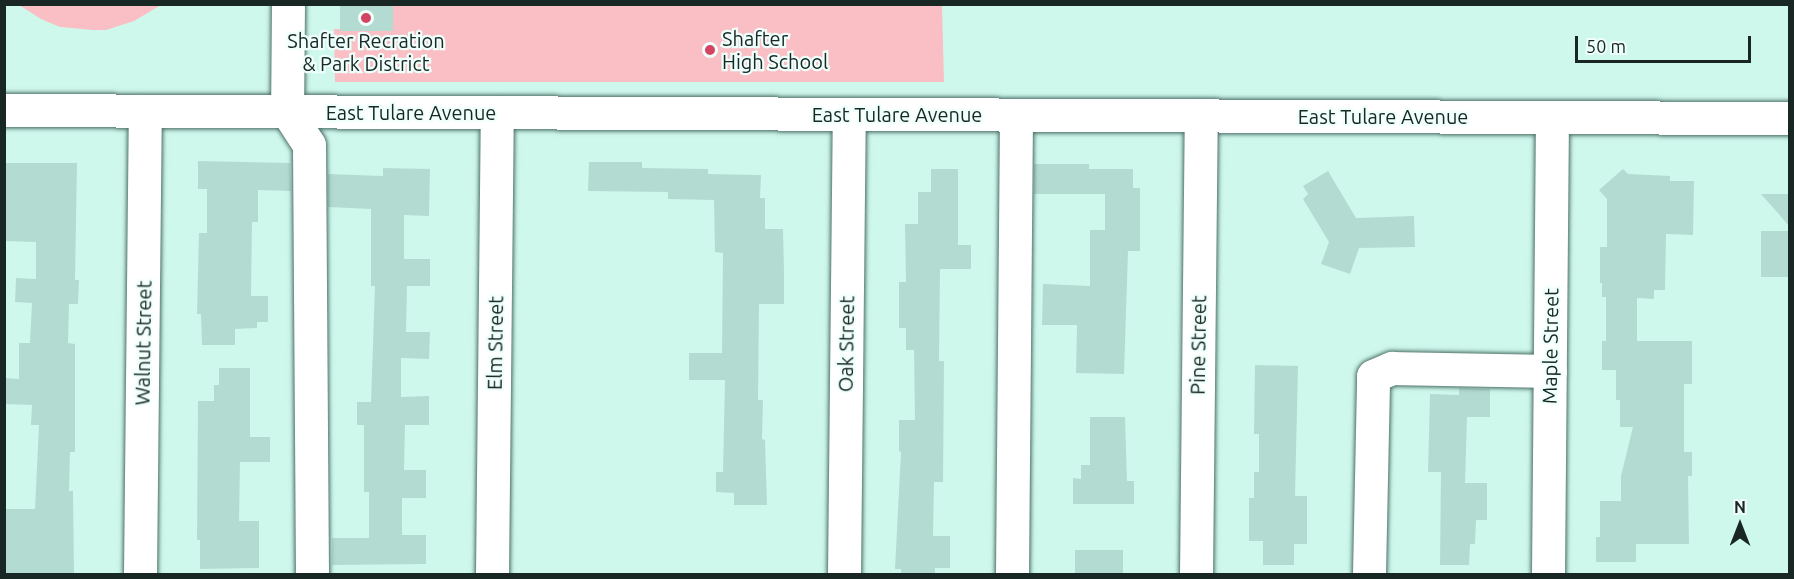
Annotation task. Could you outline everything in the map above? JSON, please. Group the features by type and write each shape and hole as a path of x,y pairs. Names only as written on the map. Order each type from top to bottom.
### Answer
{"street":[{"path":"288,4 287,111 309,145 312,574"},
{"name":"East Tulare Avenue","path":"4,110 1790,118"},
{"name":"Walnut Street","path":"140,574 145,111"},
{"name":"Elm Street","path":"492,574 497,112"},
{"name":"Oak Street","path":"844,574 849,114"},
{"path":"1012,574 1016,115"},
{"name":"Pine Street","path":"1196,574 1201,115"},
{"name":"Maple Street","path":"1548,574 1552,117"},
{"path":"1369,574 1372,376 1392,368 1550,372"}],"shaded area":[{"name":"Shafter High School","path":"391,4 942,5 944,82 335,82 334,29 391,30"},
{"path":"19,5 161,5 134,21 106,30 93,30 60,27 41,19"}],"building":[{"name":"Shafter Recration & Park District","path":"340,4 393,4 393,31 340,31"},
{"path":"198,161 290,163 291,191 258,190 258,222 252,222 251,296 268,296 268,322 257,322 257,328 235,329 235,345 202,345 201,314 197,314 199,233 207,233 207,189 198,189"},
{"path":"589,162 642,162 642,168 708,169 708,174 761,175 760,198 765,198 765,229 783,229 784,272 784,304 759,304 758,400 763,400 762,439 765,440 767,505 734,505 734,493 716,492 716,472 723,472 725,380 689,380 689,353 722,353 723,253 715,252 714,200 668,199 668,192 588,191"},
{"path":"4,163 77,163 75,280 79,280 78,304 69,304 68,343 75,344 75,452 70,452 69,491 73,491 74,574 4,574 4,509 35,509 39,425 31,425 32,405 4,404 4,378 19,379 19,343 30,343 32,303 15,302 16,278 36,279 36,242 4,241"},
{"path":"1034,164 1089,164 1089,169 1133,169 1133,188 1140,188 1140,251 1128,251 1124,374 1076,373 1077,325 1042,325 1043,284 1090,286 1090,230 1105,230 1105,194 1034,194"},
{"path":"383,168 430,169 429,216 404,215 404,259 430,259 430,286 407,286 406,332 430,332 429,359 401,358 401,397 429,396 429,425 405,425 404,470 426,470 426,498 402,498 402,535 426,535 426,564 332,565 332,538 369,538 369,492 364,492 364,425 357,425 357,402 371,402 375,286 371,286 371,209 328,207 328,174 383,176"},
{"path":"931,169 958,169 958,245 971,245 971,269 940,269 939,361 944,361 943,482 934,482 933,536 950,536 950,568 935,568 935,574 901,574 901,569 895,569 901,452 899,451 899,420 915,420 914,350 906,350 906,328 899,328 899,282 906,282 905,224 918,224 918,192 931,192"},
{"path":"1623,169 1628,174 1670,176 1670,181 1694,181 1693,235 1666,234 1665,290 1654,290 1654,299 1637,298 1637,341 1692,341 1692,384 1684,384 1684,452 1692,452 1692,476 1688,476 1689,544 1636,544 1636,562 1596,562 1596,537 1600,537 1600,501 1621,501 1621,476 1633,427 1620,427 1620,400 1616,400 1616,370 1602,370 1602,341 1606,341 1606,297 1602,297 1602,283 1600,283 1600,247 1607,247 1607,199 1599,190"},
{"path":"1328,171 1356,218 1414,216 1415,247 1359,248 1350,274 1321,264 1329,242 1303,199 1308,194 1303,186"},
{"path":"1761,194 1790,194 1790,227"},
{"path":"1761,231 1790,231 1790,277 1761,277"},
{"path":"1255,365 1298,366 1295,496 1307,496 1307,544 1294,544 1294,565 1263,565 1263,541 1249,541 1249,498 1254,498 1254,472 1259,472 1259,434 1254,434"},
{"path":"219,368 250,368 250,437 270,437 270,462 240,462 239,521 259,521 259,568 200,569 200,540 197,540 198,401 214,401 214,385 219,385"},
{"path":"1459,388 1490,389 1490,417 1467,417 1465,483 1487,483 1487,520 1476,520 1475,544 1470,544 1469,565 1440,565 1441,472 1428,472 1430,394 1459,395"},
{"path":"1090,417 1125,417 1127,481 1134,481 1134,504 1073,504 1073,478 1081,479 1081,465 1090,465"},
{"path":"1075,550 1123,550 1123,574 1075,574"}],"place":[{"name":"Shafter Recration & Park District","path":"366,18"},
{"name":"Shafter High School","path":"710,50"}]}
